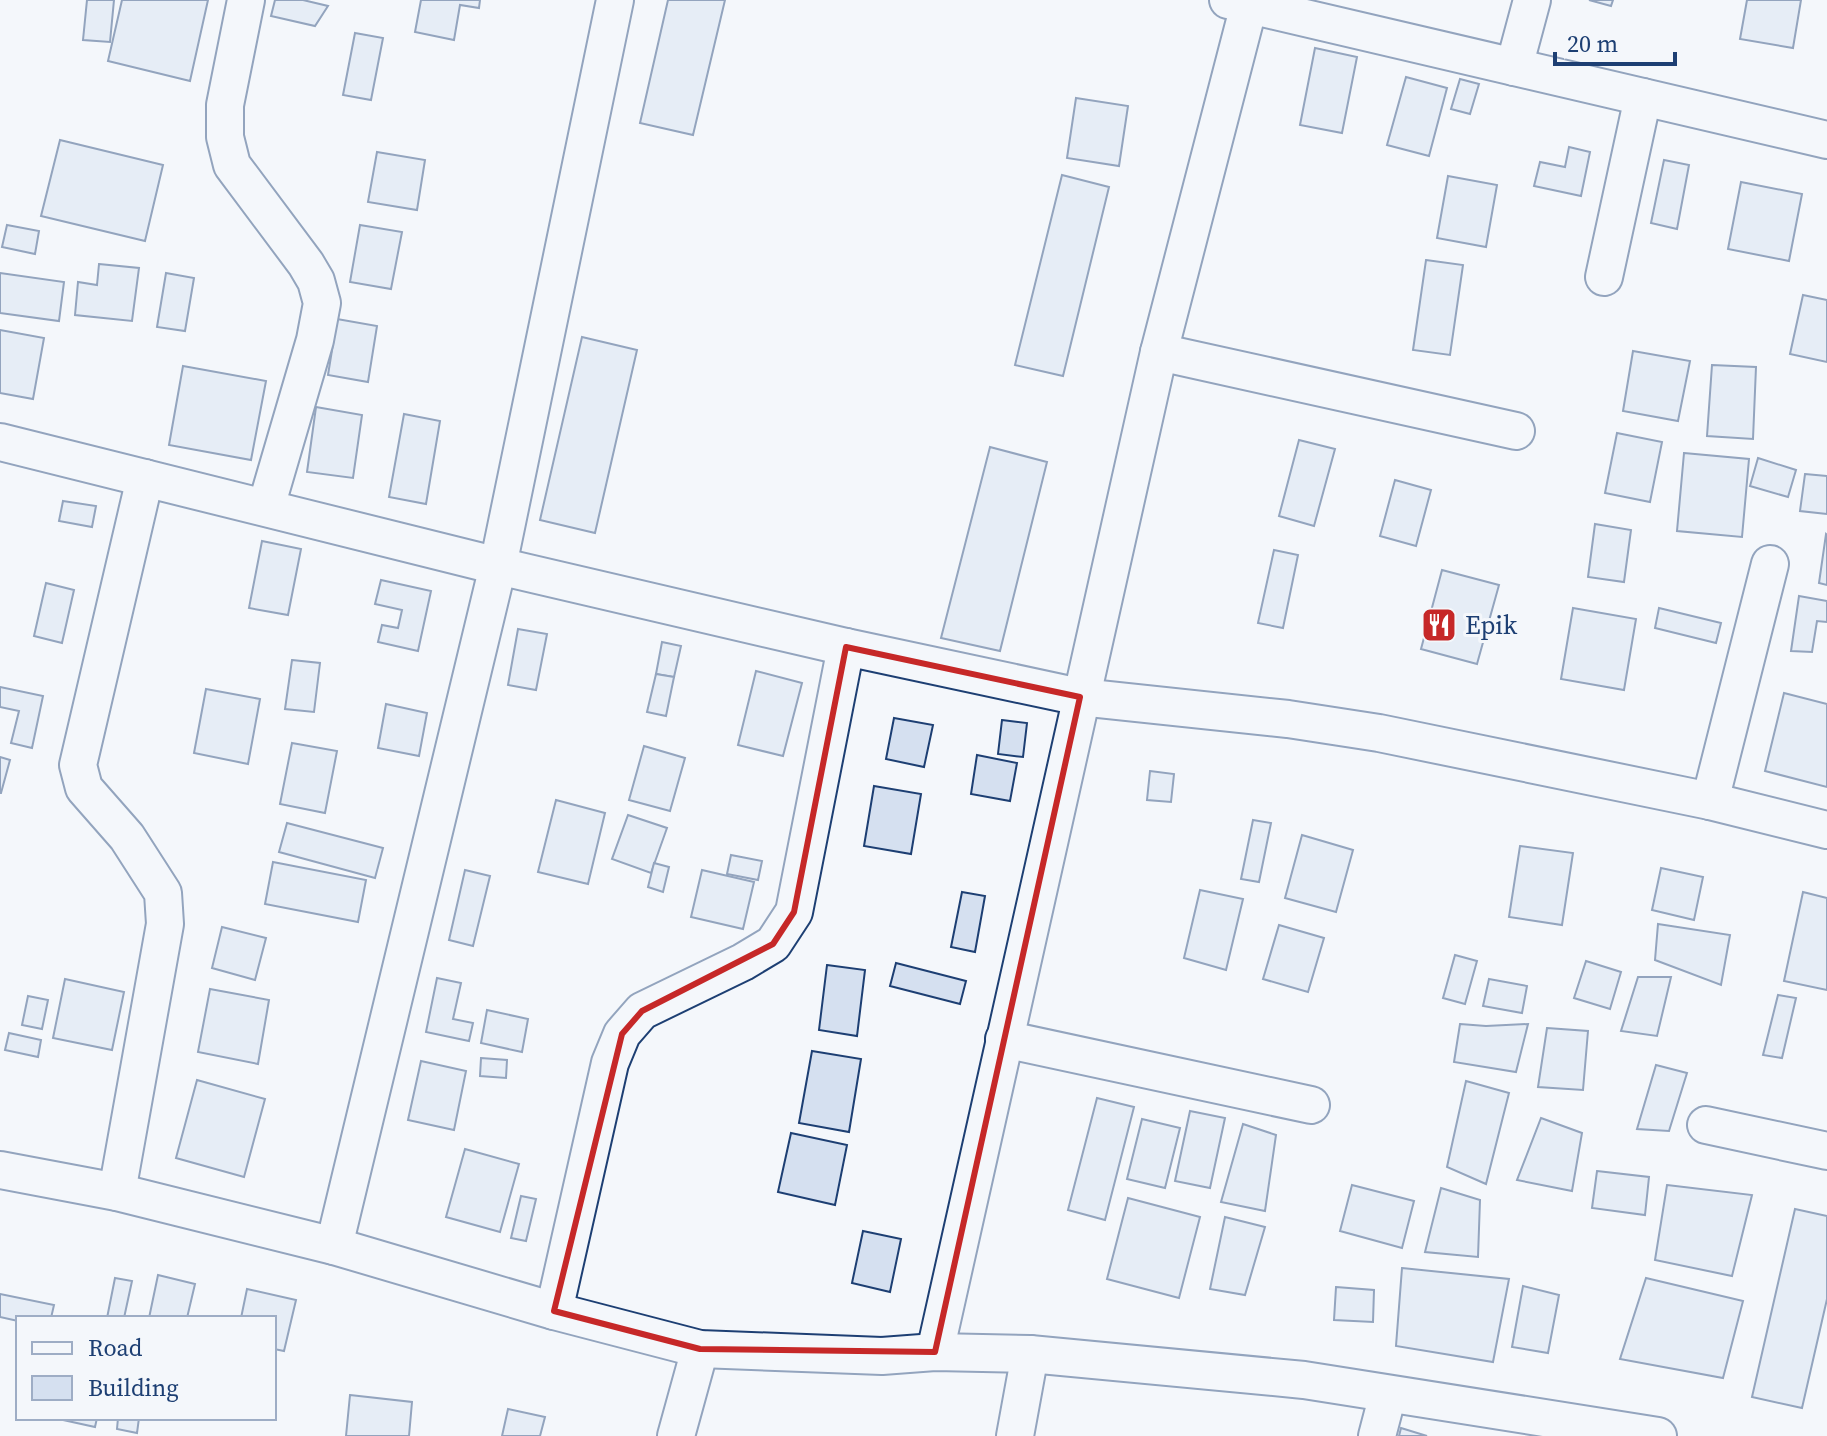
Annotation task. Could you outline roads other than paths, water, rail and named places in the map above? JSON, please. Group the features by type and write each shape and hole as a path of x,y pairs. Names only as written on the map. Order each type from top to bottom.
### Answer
{"street":[{"path":"246,0 225,105 228,151 232,165 306,264 316,281 322,303 315,340 266,507"},
{"path":"334,1246 498,566 615,0"},
{"path":"1514,67 1532,0"},
{"path":"935,1352 1238,3 1827,140"},
{"path":"1604,277 1643,97"},
{"path":"1159,352 1516,431"},
{"path":"0,442 498,566 846,647 1080,697 1288,719 1379,733 1710,801 1827,830"},
{"path":"117,1192 165,924 163,893 127,837 84,788 78,765 145,478"},
{"path":"1710,801 1770,564"},
{"path":"554,1311 610,1063 622,1034 642,1011 773,944 794,912 846,647"},
{"path":"1004,1039 1311,1105"},
{"path":"1706,1125 1827,1151"},
{"path":"0,1170 117,1192 334,1246 554,1311 700,1349 882,1356 935,1352 1030,1354 1304,1380 1658,1436"},
{"path":"676,1436 700,1349"},
{"path":"1015,1436 1030,1354"},
{"path":"1377,1436 1388,1394"}],"place":[{"name":"Epik","path":"1439,625"}]}
